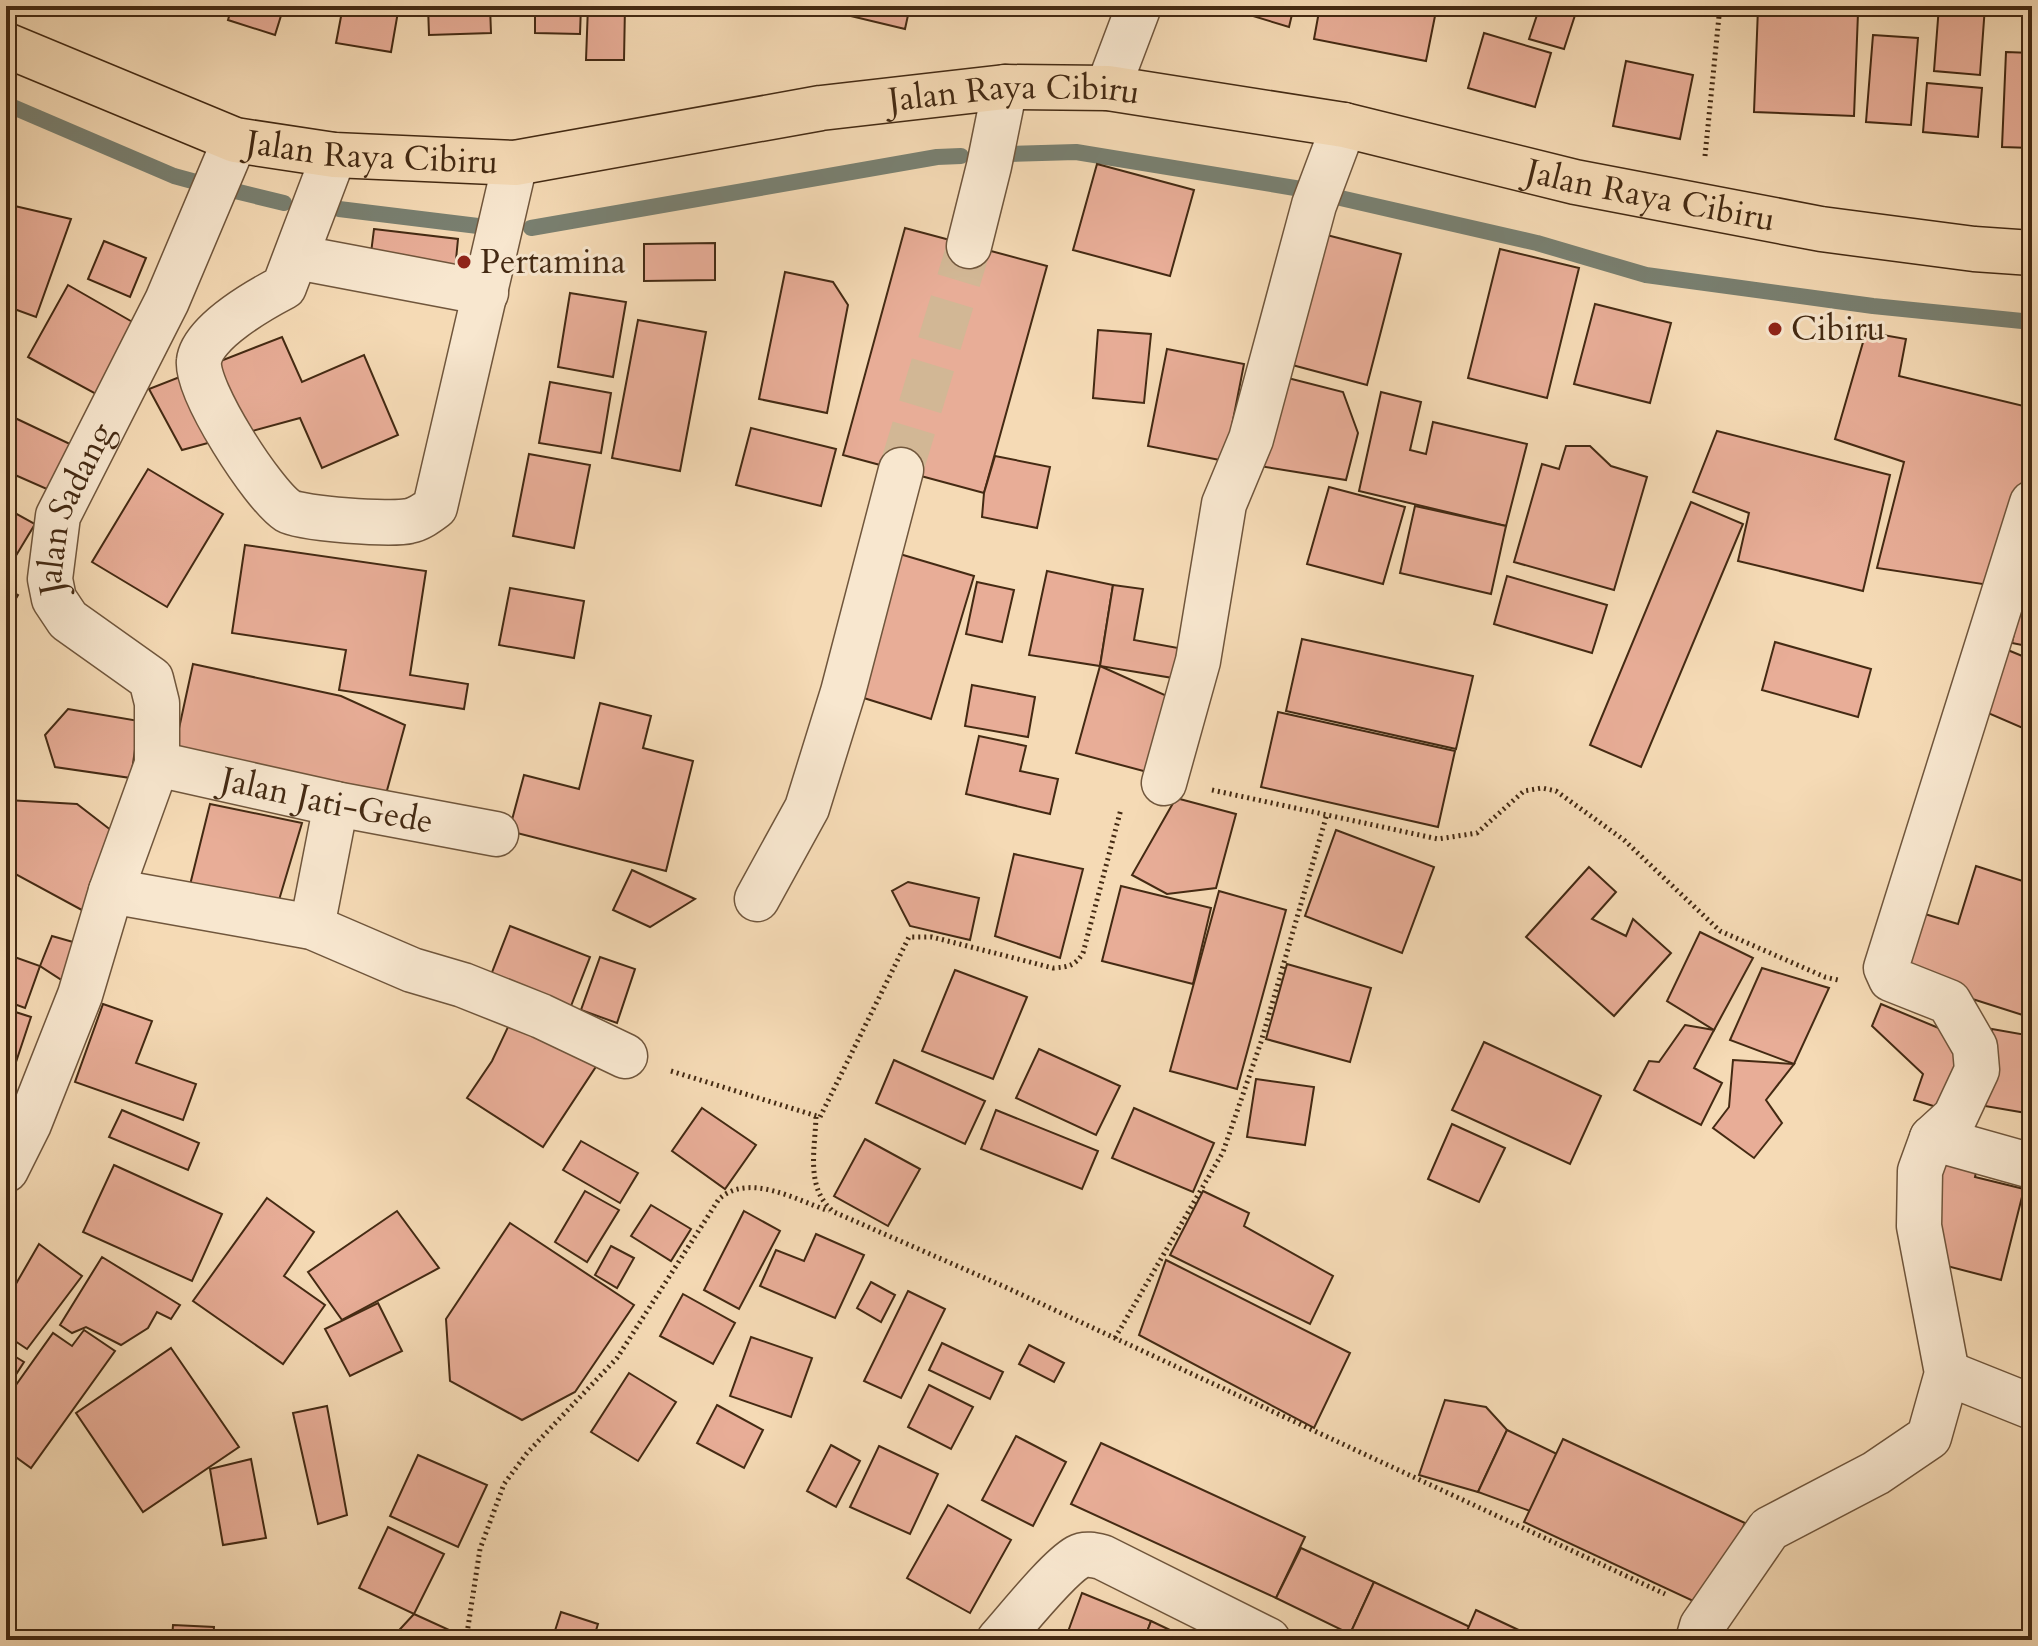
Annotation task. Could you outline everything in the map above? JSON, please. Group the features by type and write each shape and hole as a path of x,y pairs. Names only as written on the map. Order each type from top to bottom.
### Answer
{"highway":[{"name":"Jalan Raya Cibiru","path":"6,45 235,140 334,155 515,163 821,108 1005,87 1108,88 1344,125 1575,182 1821,229 1974,249 2032,253"}],"street":[{"path":"1108,88 1139,6"},
{"path":"969,246 1005,87"},
{"path":"1164,783 1198,661 1224,504 1251,439 1314,205 1344,125"},
{"name":"Jalan Sadang","path":"6,1170 29,1124 80,995 111,891 157,764 157,703 151,679 68,620 54,599 50,579 58,516 167,301 235,140"},
{"path":"334,155 284,287 244,309 207,343 199,359 199,372 241,456 288,511 308,517 408,522 435,507 515,163"},
{"path":"296,257 486,293"},
{"path":"757,899 807,808 843,692 901,470"},
{"path":"1698,1640 1702,1626 1769,1529 1876,1473 1929,1437 1947,1373 1919,1226 1920,1171 1932,1138 1955,1117 1977,1070 1975,1047 1949,1002 1891,979 1886,968 2032,503"},
{"name":"Jalan Jati-Gede","path":"157,764 336,804 496,834"},
{"path":"312,927 336,804"},
{"path":"111,891 312,927 412,970 463,985 541,1016 625,1056"},
{"path":"1932,1138 2032,1166"},
{"path":"1947,1373 2032,1407"},
{"path":"999,1640 1065,1568 1080,1556 1092,1555 1102,1557 1268,1640"}],"path":[{"path":"1700,206 1720,6"},
{"path":"834,1212 822,1203 813,1177 816,1117 825,1109 909,937 932,937 1053,968 1077,963 1083,953 1124,798 1134,788 1146,783 1164,783 1327,814 1438,839 1477,833 1524,791 1542,788 1556,791 1624,840 1720,931 1825,977 1846,981"},
{"path":"1115,1338 1223,1152 1261,1042 1327,814"},
{"path":"625,1056 816,1117"},
{"path":"466,1640 480,1549 504,1484 527,1453 617,1358 719,1199 737,1187 758,1187 834,1212 1115,1338 1673,1597"}],"building":[{"path":"232,6 284,6 275,35 228,20"},
{"path":"343,6 399,6 391,52 336,43"},
{"path":"428,6 490,6 491,33 429,35"},
{"path":"535,6 581,6 580,34 535,33"},
{"path":"588,6 625,6 624,60 586,60"},
{"path":"835,6 910,6 905,29 834,12"},
{"path":"1220,6 1294,6 1289,27"},
{"path":"1320,6 1437,6 1426,61 1314,39"},
{"path":"1540,6 1578,6 1564,49 1529,39"},
{"path":"1939,6 1985,6 1980,75 1934,71"},
{"path":"1758,8 1858,13 1854,116 1754,112"},
{"path":"1484,33 1551,53 1535,107 1468,88"},
{"path":"1873,35 1918,38 1911,125 1866,122"},
{"path":"2006,52 2032,53 2032,148 2002,147"},
{"path":"1626,61 1693,75 1680,139 1613,126"},
{"path":"1927,83 1982,88 1978,137 1923,132"},
{"path":"6,134 14,137 6,185"},
{"path":"1097,164 1194,190 1170,276 1073,250"},
{"path":"6,204 71,219 36,317 6,306"},
{"path":"905,228 1047,266 984,493 843,455"},
{"path":"374,229 458,239 455,270 370,261"},
{"path":"1315,232 1401,254 1367,385 1281,362"},
{"path":"104,241 146,258 130,297 88,279"},
{"path":"715,243 715,280 644,281 644,244"},
{"path":"1500,249 1579,268 1547,398 1468,378"},
{"path":"785,272 833,282 848,305 827,413 759,399"},
{"path":"68,285 136,324 96,394 28,357"},
{"path":"570,293 626,302 613,377 558,367"},
{"path":"1595,304 1671,323 1650,403 1574,384"},
{"path":"638,320 706,332 680,471 612,458"},
{"path":"1098,330 1151,334 1144,403 1093,398"},
{"path":"1866,332 1906,339 1899,376 2032,408 2032,492 2002,587 1877,568 1904,462 1835,439"},
{"path":"282,337 302,382 364,355 398,435 322,468 300,418 182,450 149,389"},
{"path":"1167,349 1244,364 1225,461 1148,446"},
{"path":"1280,376 1343,392 1358,433 1346,480 1253,465"},
{"path":"550,382 611,393 601,453 539,443"},
{"path":"1381,392 1421,402 1410,450 1426,454 1433,422 1527,444 1506,526 1359,491"},
{"path":"15,418 70,444 49,490 6,471 6,437"},
{"path":"751,428 836,449 821,506 736,485"},
{"path":"1717,431 1890,475 1863,591 1738,561 1749,513 1693,492"},
{"path":"1566,446 1590,446 1611,466 1647,477 1614,590 1514,562 1542,464 1559,469"},
{"path":"529,454 590,465 574,548 513,536"},
{"path":"995,456 1050,467 1037,528 982,517 984,493"},
{"path":"148,469 223,514 167,607 92,562"},
{"path":"1329,487 1405,507 1383,584 1307,564"},
{"path":"1691,502 1743,524 1641,767 1590,745"},
{"path":"1415,506 1506,526 1491,594 1400,573"},
{"path":"6,508 35,524 11,564 6,561"},
{"path":"245,545 426,571 410,675 468,684 464,709 339,690 346,650 232,633"},
{"path":"893,552 974,576 931,719 851,694"},
{"path":"1047,571 1113,585 1100,666 1029,655"},
{"path":"1507,576 1607,605 1592,653 1494,624"},
{"path":"977,582 1014,590 1002,642 966,634"},
{"path":"1113,585 1143,589 1134,640 1178,648 1173,678 1100,666"},
{"path":"6,588 18,595 6,615"},
{"path":"510,588 584,601 574,658 499,645"},
{"path":"2021,601 2032,603 2032,647 2012,643"},
{"path":"1302,639 1473,676 1456,749 1286,711"},
{"path":"1775,642 1871,669 1858,717 1762,690"},
{"path":"1998,646 2032,660 2032,732 1981,710"},
{"path":"193,664 341,696 405,725 386,794 173,756"},
{"path":"1100,666 1167,696 1151,773 1076,753"},
{"path":"972,685 1035,697 1028,737 965,726"},
{"path":"600,703 651,716 643,748 693,761 666,871 509,831 524,775 579,789"},
{"path":"68,709 139,721 131,778 55,767 45,735"},
{"path":"1278,712 1455,751 1438,827 1261,787"},
{"path":"979,736 1026,746 1020,771 1058,779 1050,814 966,794"},
{"path":"1176,798 1236,814 1216,888 1167,894 1132,875"},
{"path":"7,800 77,804 116,834 91,915 6,869"},
{"path":"210,804 302,823 279,900 189,889"},
{"path":"1336,830 1434,867 1402,953 1305,916"},
{"path":"1014,854 1083,869 1060,958 995,936"},
{"path":"1976,866 2032,884 2032,1018 1894,974 1915,911 1958,924"},
{"path":"1589,867 1616,892 1592,919 1626,936 1633,919 1671,953 1614,1016 1526,937"},
{"path":"632,870 695,899 650,927 613,910"},
{"path":"908,882 979,898 970,940 910,926 892,891"},
{"path":"1121,886 1211,908 1193,984 1102,961"},
{"path":"1219,891 1286,910 1237,1089 1170,1071"},
{"path":"510,926 590,957 571,1006 491,975"},
{"path":"1700,932 1753,958 1714,1030 1667,1001"},
{"path":"52,936 87,946 80,992 40,966"},
{"path":"6,954 40,966 25,1008 6,1001"},
{"path":"600,957 635,969 617,1023 581,1010"},
{"path":"1287,964 1371,988 1350,1062 1266,1039"},
{"path":"1762,968 1829,988 1794,1064 1730,1040"},
{"path":"955,970 1027,997 993,1079 922,1051"},
{"path":"103,1004 152,1021 136,1063 196,1084 183,1120 75,1082"},
{"path":"1881,1004 1953,1034 1958,1061 1943,1109 1914,1100 1923,1074 1872,1026"},
{"path":"6,1009 31,1017 15,1065 6,1062"},
{"path":"516,1010 601,1059 543,1147 467,1098 492,1061"},
{"path":"1685,1025 1714,1030 1694,1068 1722,1083 1701,1125 1634,1090 1649,1061 1659,1062"},
{"path":"1992,1029 2032,1036 2032,1114 1979,1105"},
{"path":"1484,1042 1601,1096 1570,1164 1452,1110"},
{"path":"1039,1049 1120,1086 1096,1135 1016,1098"},
{"path":"894,1060 985,1101 965,1144 876,1103"},
{"path":"1733,1060 1794,1064 1766,1100 1782,1123 1754,1158 1713,1128 1729,1107"},
{"path":"1256,1079 1314,1087 1305,1145 1247,1137"},
{"path":"702,1108 756,1145 725,1189 672,1151"},
{"path":"1134,1108 1214,1143 1193,1192 1112,1158"},
{"path":"122,1110 199,1143 188,1170 109,1137"},
{"path":"996,1110 1098,1151 1082,1189 981,1149"},
{"path":"1452,1124 1505,1148 1479,1202 1428,1179"},
{"path":"865,1139 920,1169 888,1226 834,1196"},
{"path":"581,1141 638,1173 620,1203 563,1170"},
{"path":"1943,1151 1979,1160 1975,1177 2024,1189 2001,1280 1943,1265 1930,1201"},
{"path":"114,1165 222,1214 192,1281 83,1232"},
{"path":"585,1191 619,1210 587,1262 555,1242"},
{"path":"1203,1191 1249,1213 1244,1226 1333,1276 1310,1324 1170,1255"},
{"path":"267,1198 314,1232 284,1276 325,1305 283,1364 193,1301"},
{"path":"651,1205 691,1229 671,1261 631,1236"},
{"path":"397,1211 439,1268 342,1320 308,1272"},
{"path":"744,1211 780,1231 739,1309 704,1290"},
{"path":"510,1223 634,1305 575,1392 522,1420 450,1381 446,1319"},
{"path":"816,1234 864,1255 835,1318 760,1286 776,1250 804,1261"},
{"path":"39,1244 82,1276 27,1349 6,1335 6,1286 13,1289"},
{"path":"611,1246 634,1258 617,1288 595,1275"},
{"path":"102,1257 180,1305 171,1319 157,1312 148,1328 121,1345 86,1327 72,1333 60,1325"},
{"path":"1166,1260 1350,1353 1314,1428 1139,1335"},
{"path":"871,1282 895,1295 881,1322 857,1308"},
{"path":"908,1291 945,1309 901,1398 864,1381"},
{"path":"683,1294 735,1323 713,1364 660,1336"},
{"path":"378,1303 402,1351 350,1376 325,1329"},
{"path":"84,1330 115,1351 31,1468 6,1450 6,1399 53,1333 72,1346"},
{"path":"751,1337 812,1358 791,1417 730,1396"},
{"path":"942,1343 1003,1372 990,1399 929,1370"},
{"path":"1029,1345 1064,1363 1054,1382 1019,1364"},
{"path":"171,1348 239,1447 143,1512 76,1413"},
{"path":"6,1351 24,1362 6,1390"},
{"path":"629,1373 676,1402 638,1461 591,1432"},
{"path":"929,1385 973,1407 951,1449 908,1427"},
{"path":"1445,1400 1486,1407 1507,1430 1478,1492 1419,1475"},
{"path":"717,1405 763,1430 744,1468 697,1443"},
{"path":"327,1406 347,1515 318,1524 293,1413"},
{"path":"1507,1430 1557,1454 1530,1511 1478,1492"},
{"path":"1016,1436 1066,1462 1033,1526 982,1500"},
{"path":"1563,1439 1745,1523 1706,1607 1524,1522"},
{"path":"1101,1443 1305,1537 1276,1598 1071,1504"},
{"path":"831,1445 860,1461 836,1507 807,1491"},
{"path":"879,1446 938,1474 910,1534 850,1507"},
{"path":"418,1455 487,1485 458,1547 390,1516"},
{"path":"251,1459 266,1538 223,1545 210,1469"},
{"path":"948,1505 1011,1540 970,1613 907,1578"},
{"path":"388,1527 444,1554 414,1614 359,1588"},
{"path":"1301,1548 1374,1582 1350,1634 1276,1598"},
{"path":"1374,1582 1470,1627 1463,1640 1362,1640 1350,1634"},
{"path":"1082,1593 1151,1621 1144,1640 1065,1640"},
{"path":"1476,1610 1525,1633 1522,1640 1463,1640"},
{"path":"561,1612 598,1624 593,1640 552,1640"},
{"path":"414,1614 458,1634 456,1640 390,1640"},
{"path":"1151,1621 1191,1640 1144,1640"},
{"path":"173,1625 214,1627 213,1640 172,1640"}],"waterway":[{"path":"6,104 174,176 196,182"},
{"path":"1009,154 1076,152 1301,189"},
{"path":"531,228 937,157 961,156"},
{"path":"231,190 284,203"},
{"path":"1336,197 1537,243 1646,275 1873,306 2032,322"},
{"path":"339,209 478,226"}],"tunnel":[{"path":"901,470 969,246"}],"place":[{"name":"Pertamina","path":"464,262"},
{"name":"Cibiru","path":"1775,329"}]}
